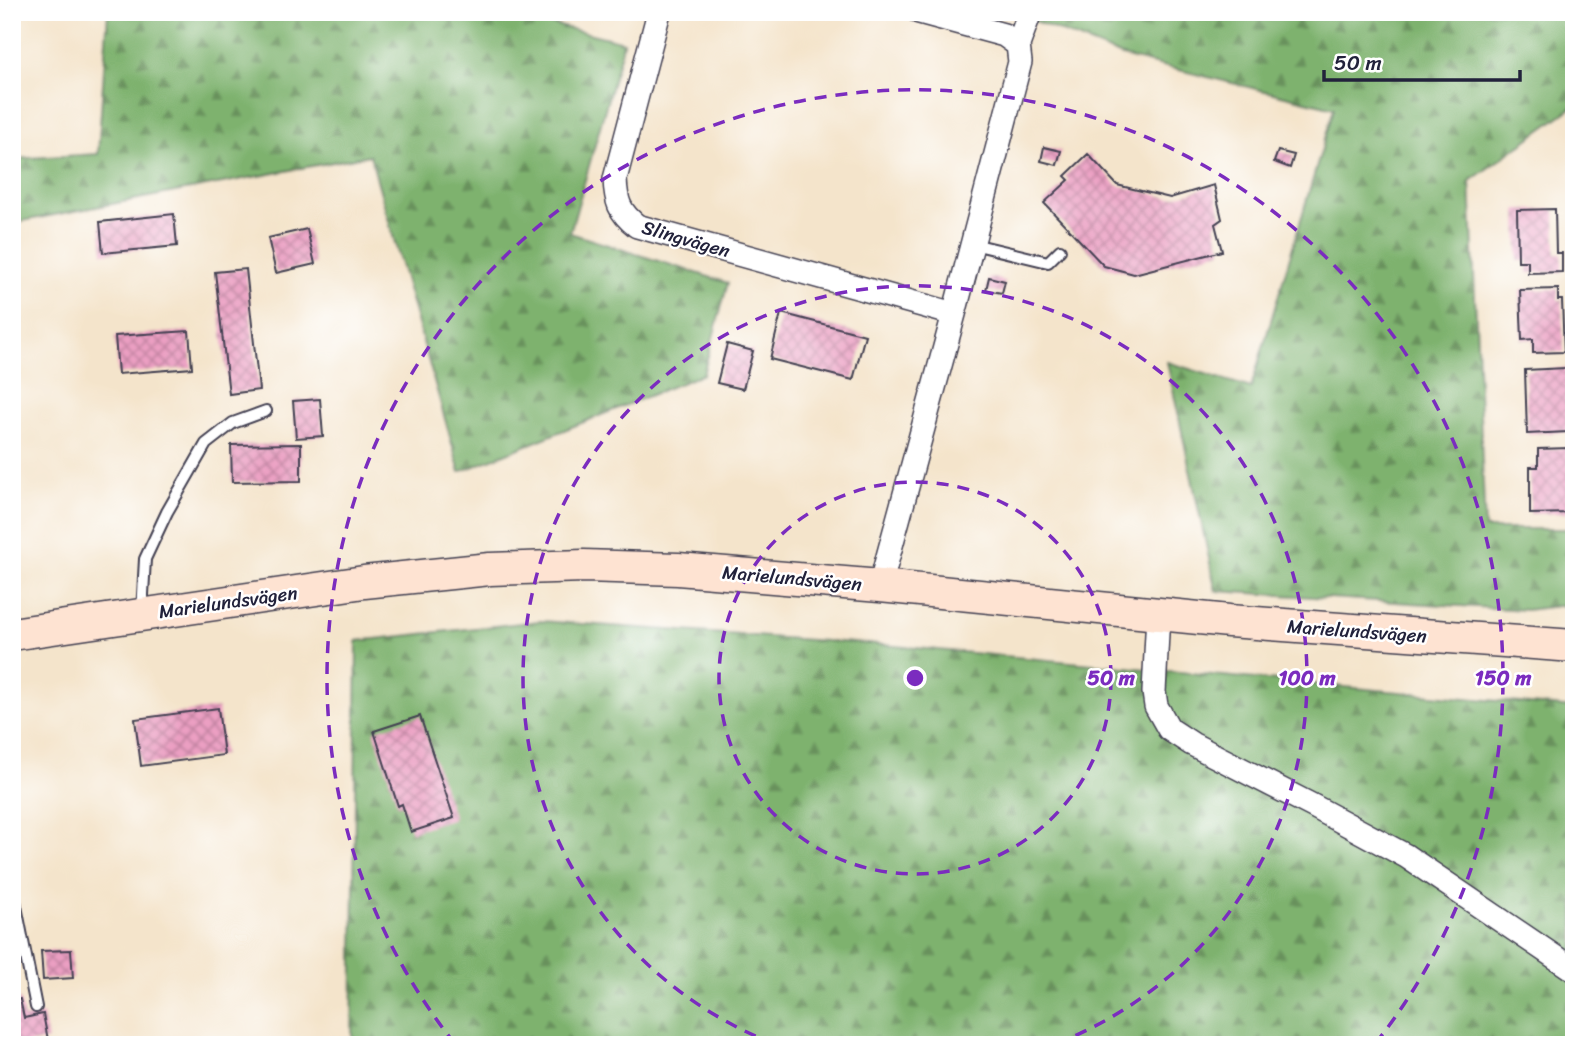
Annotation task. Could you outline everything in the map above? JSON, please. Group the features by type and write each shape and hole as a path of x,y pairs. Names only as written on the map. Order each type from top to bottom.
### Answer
{"street":[{"name":"Slingvägen","path":"659,12 615,179 616,201 628,219 637,226 954,314"},
{"path":"919,12 1004,35 1018,46"},
{"path":"880,586 973,243 1020,62 1018,46 1030,12"},
{"name":"Marielundsvägen","path":"12,634 364,582 489,569 584,566 678,569 1229,621 1574,646"},
{"path":"1158,614 1154,692 1156,706 1169,729 1192,744 1406,856 1574,970"}],"lane":[{"path":"973,243 1048,262 1059,250"},
{"path":"142,615 145,559 167,512 206,444 233,423 266,411"},
{"path":"12,886 36,1007"}],"green space":[{"path":"108,12 503,12 624,42 570,233 728,283 703,374 460,472 370,155 12,223 12,159 98,154"},
{"path":"1012,12 1574,12 1574,106 1470,181 1485,529 1574,529 1574,604 1526,610 1216,591 1167,362 1251,388 1334,108 1122,56"},
{"path":"540,621 884,645 1574,708 1574,1045 352,1045 357,641"}],"building":[{"path":"1044,147 1061,151 1057,165 1041,161"},
{"path":"1278,151 1294,155 1290,168 1274,162"},
{"path":"1088,154 1117,185 1170,198 1214,185 1222,219 1215,224 1222,251 1134,274 1104,266 1044,203 1069,180 1065,176"},
{"path":"1555,209 1556,253 1562,253 1562,272 1528,273 1528,261 1518,261 1517,210"},
{"path":"174,214 177,246 103,253 100,222"},
{"path":"307,229 315,264 276,273 268,238"},
{"path":"246,269 259,390 229,394 215,272"},
{"path":"989,277 1005,281 1002,293 986,290"},
{"path":"1558,289 1558,300 1562,300 1564,352 1533,353 1533,339 1522,340 1520,290"},
{"path":"781,313 865,335 853,380 770,359"},
{"path":"189,331 192,368 118,374 115,336"},
{"path":"727,344 753,351 743,389 717,383"},
{"path":"1566,368 1568,432 1527,434 1525,370"},
{"path":"320,399 323,436 296,438 293,401"},
{"path":"301,444 301,481 232,482 231,445"},
{"path":"1569,448 1570,513 1530,514 1530,467 1538,467 1538,449"},
{"path":"218,708 224,755 141,766 135,719"},
{"path":"420,716 454,818 411,832 402,804 398,806 374,731"},
{"path":"71,950 73,978 43,980 41,951"},
{"path":"20,999 24,1018 43,1014 48,1040 12,1045 12,1001"}]}
